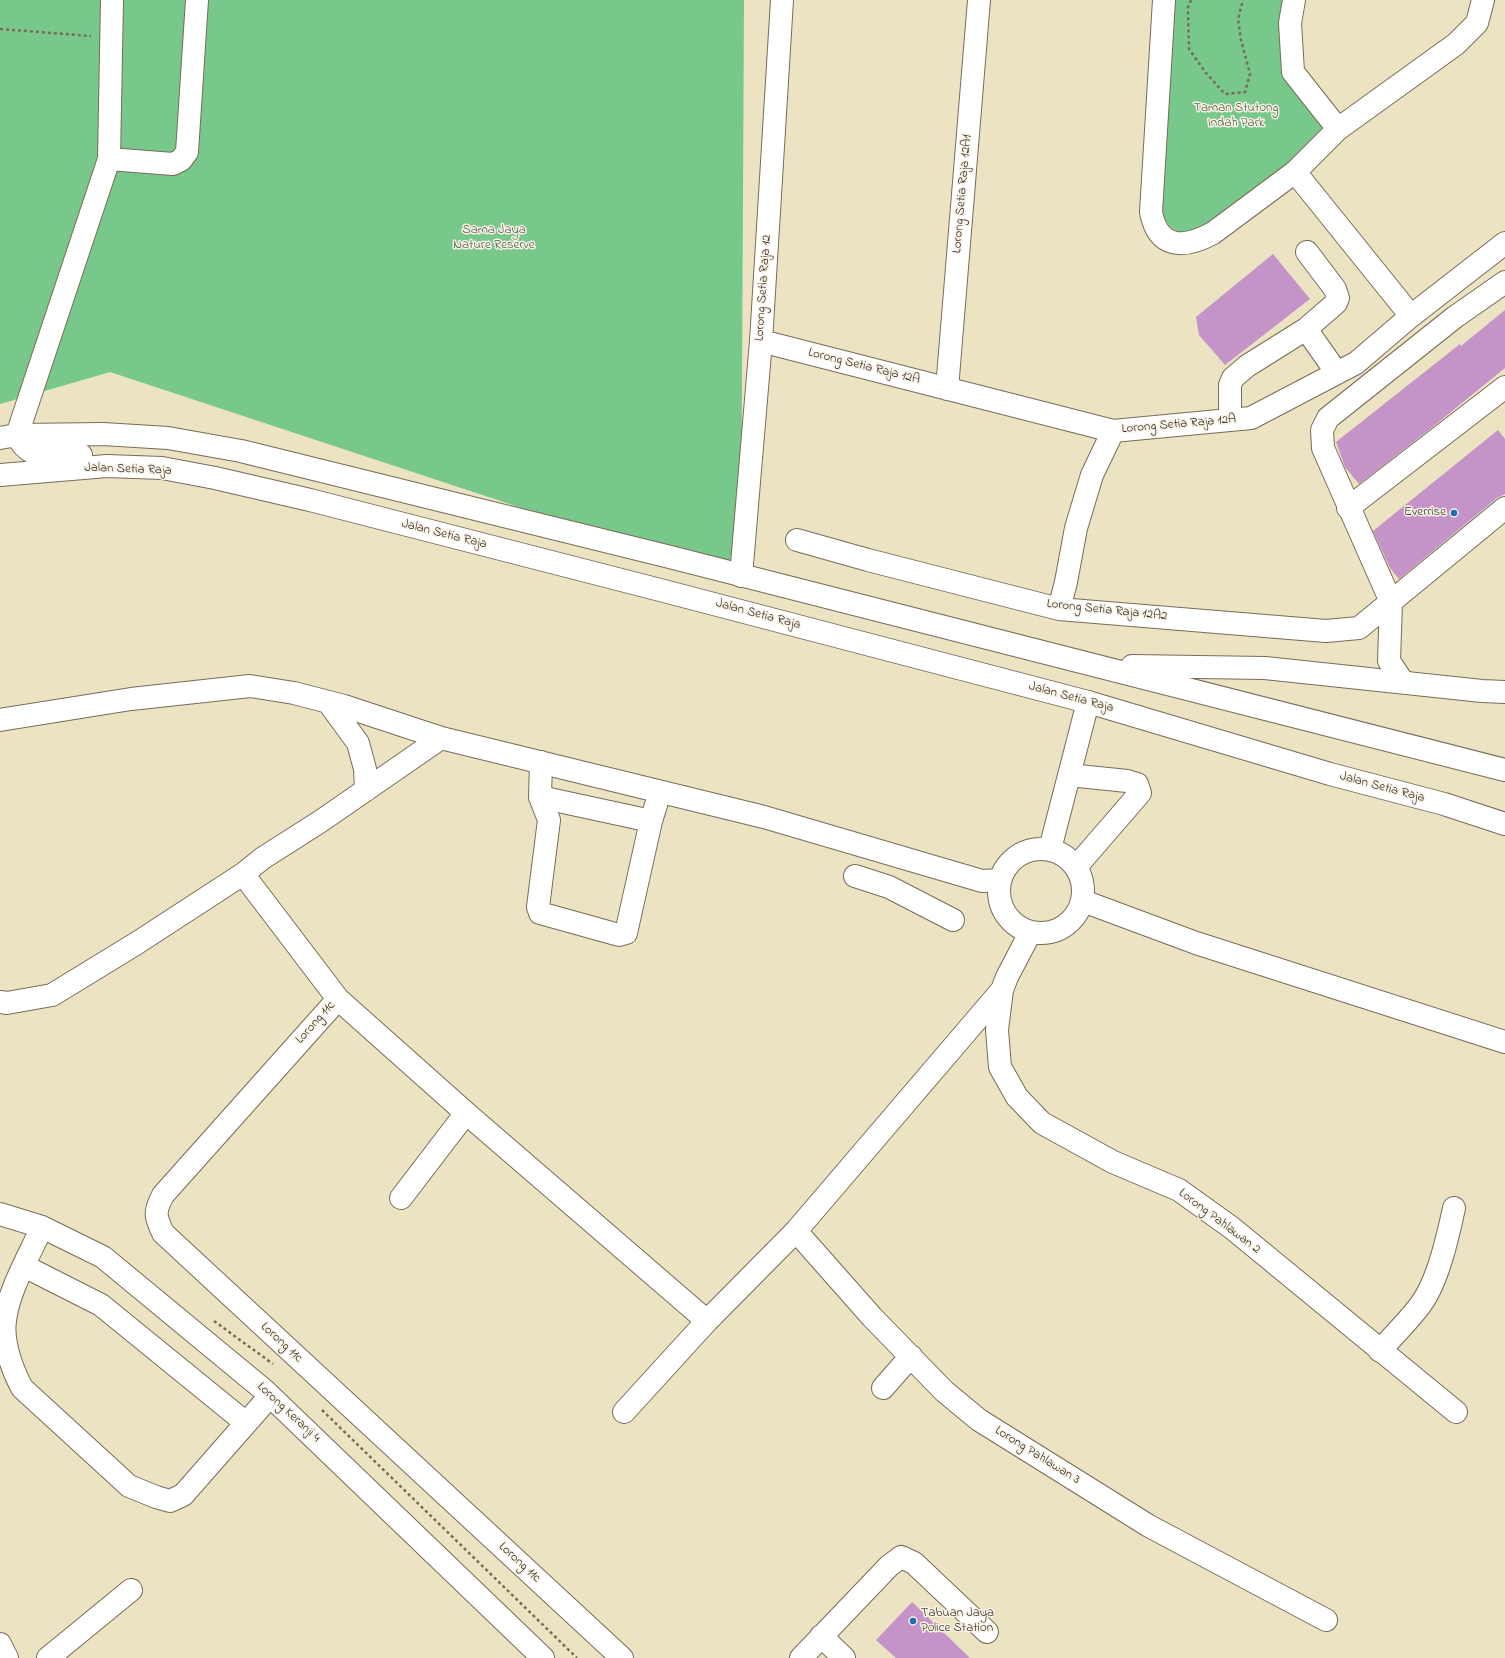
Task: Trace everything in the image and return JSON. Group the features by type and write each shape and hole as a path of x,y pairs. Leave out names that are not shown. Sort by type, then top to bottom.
{"main road":[{"path":"8,437 109,159 112,0"},
{"path":"109,159 173,164 182,160 187,152 197,0"},
{"name":"Lorong Setia Raja 12","path":"741,576 761,341 782,0"},
{"name":"Lorong Setia Raja 12A1","path":"947,389 979,0"},
{"path":"1164,0 1151,212 1153,223 1158,232 1166,239 1176,244 1201,240 1296,172 1338,129 1456,44 1477,23 1483,0"},
{"path":"1294,0 1290,23 1293,72 1338,129"},
{"path":"1296,172 1411,316"},
{"name":"Lorong Setia Raja 12A","path":"761,341 1113,431 1250,418 1356,363 1411,316 1505,243"},
{"path":"1230,420 1230,385 1233,378 1247,366 1306,329 1333,307 1338,298 1336,288 1307,252"},
{"path":"1403,682 1395,672 1390,661 1391,602 1348,508 1323,448 1322,430 1328,418 1455,317 1505,282"},
{"path":"1438,295 1455,317"},
{"path":"1306,329 1337,373"},
{"path":"1348,508 1505,387"},
{"path":"1059,609 1066,582 1076,528 1092,475 1113,431"},
{"path":"8,437 103,434 161,438 241,451 1095,665 1505,770"},
{"path":"8,437 34,453 48,455 88,454 107,466"},
{"name":"Jalan Setia Raja","path":"0,475 107,466 162,468 215,478 310,500 1088,702 1330,774 1444,804 1505,824"},
{"name":"Lorong Setia Raja 12A2","path":"797,540 868,560 1059,609 1326,631 1358,628 1505,508"},
{"path":"1095,665 1265,668 1505,692"},
{"path":"2,716 250,686 294,693 328,702 441,738 764,817 982,881 999,880"},
{"path":"328,702 358,743 365,769 366,790"},
{"path":"1050,849 1088,702"},
{"path":"0,1002 7,1003 52,995 137,943 243,874 263,858 441,738"},
{"path":"541,762 540,797 549,820 538,907 540,913 619,935 626,933 651,821 660,792"},
{"path":"1069,775 1127,781 1137,784 1140,793 1076,867"},
{"path":"540,797 651,821"},
{"path":"1050,849 1065,856 1076,867 1084,890 1083,901 1072,921 1052,933 1030,933 1010,922 999,902 999,880 1010,861 1028,850 1050,849"},
{"path":"889,887 899,856"},
{"path":"243,874 338,999 466,1113 707,1321"},
{"path":"855,876 889,887 953,920"},
{"path":"1083,901 1196,943 1505,1042"},
{"path":"624,1412 707,1321 796,1231 1002,990 1007,977 1030,933"},
{"name":"Lorong Pahlawan 2","path":"1002,990 997,1030 1000,1067 1017,1097 1042,1123 1113,1162 1179,1190 1232,1228 1456,1412"},
{"name":"Lorong 11c","path":"338,999 163,1194 156,1207 157,1220 163,1233 622,1658"},
{"path":"401,1198 466,1113"},
{"path":"1380,1351 1421,1304 1429,1290 1448,1240 1454,1208"},
{"name":"Lorong Keranji 4","path":"0,1214 42,1227 103,1257 270,1396 543,1658"},
{"path":"42,1227 13,1291 4,1322 13,1370 22,1388 129,1486 170,1501 183,1495 270,1396"},
{"name":"Lorong Pahlawan 3","path":"796,1231 872,1317 944,1391 979,1420 1149,1526 1326,1620"},
{"path":"24,1266 101,1305 246,1423"},
{"path":"883,1388 910,1356"},
{"path":"801,1658 889,1566 901,1557 914,1563 987,1632"},
{"path":"48,1658 131,1590"},
{"path":"821,1636 844,1658"},
{"path":"0,1644 7,1658"}],"path":[{"path":"1191,0 1188,7 1189,49 1206,73 1225,94 1245,92 1250,74 1241,40 1238,19 1243,0"},
{"path":"0,29 112,38"}],"green space":[{"name":"Sama Jaya Nature Reserve","path":"0,0 744,0 741,576 670,557 110,372 0,404"},
{"name":"Taman Stutong Indah Park","path":"1172,0 1291,0 1291,72 1325,125 1279,172 1214,225 1185,235 1170,227 1160,212"}],"building":[{"path":"1273,254 1310,299 1225,365 1199,335 1196,317"},
{"path":"1505,310 1505,368 1359,484 1345,467 1336,442 1460,344 1461,346"},
{"path":"1498,430 1505,439 1505,494 1497,498 1399,579 1390,568 1373,531"},
{"name":"Tabuan Jaya Police Station","path":"912,1602 970,1658 896,1658 876,1640"}],"place":[{"name":"Everrise","path":"1454,513"},
{"name":"Tabuan Jaya Police Station","path":"913,1621"}]}
